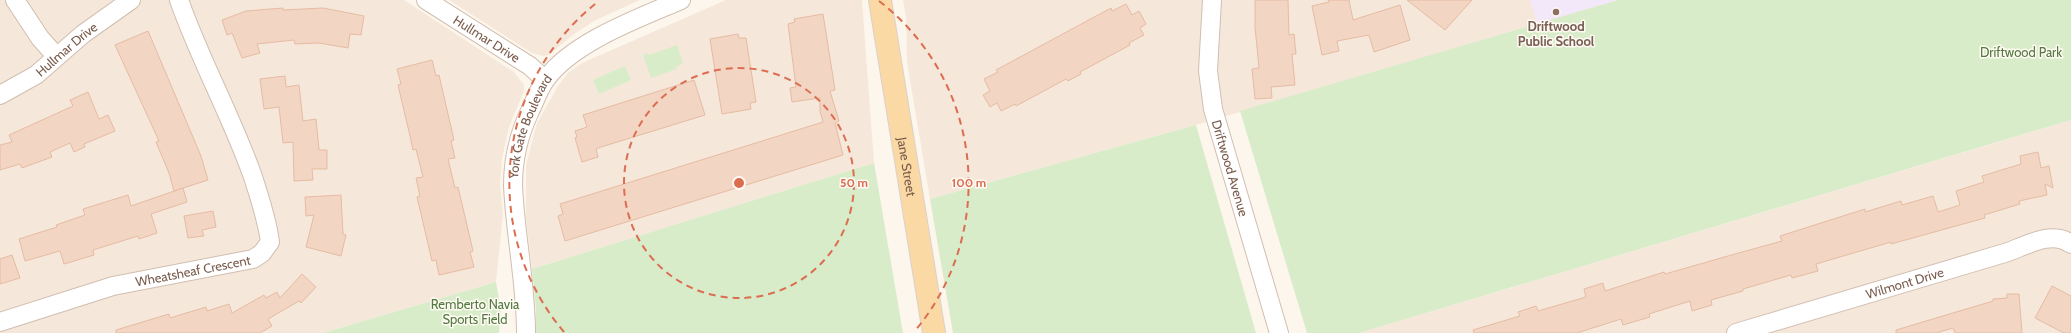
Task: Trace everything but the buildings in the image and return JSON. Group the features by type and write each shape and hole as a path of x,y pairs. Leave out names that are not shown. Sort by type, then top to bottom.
{"main road":[{"name":"Jane Street","path":"880,0 934,333"}],"street":[{"path":"15,0 40,38 56,56"},
{"name":"Hullmar Drive","path":"0,95 36,75 56,56 93,26 131,0"},
{"name":"Wheatsheaf Crescent","path":"0,322 114,286 253,259 262,253 270,242 268,227 262,205 246,158 179,0"},
{"name":"Hullmar Drive","path":"426,0 530,66 545,80"},
{"name":"York Gate Boulevard","path":"526,333 526,302 516,220 513,173 514,158 524,123 545,80 557,66 587,44 681,0"},
{"name":"Driftwood Avenue","path":"1212,0 1208,71 1213,109 1279,333"},
{"name":"Wilmont Drive","path":"1736,333 2000,254 2045,239 2055,237 2065,239 2071,244"}],"shaded area":[{"path":"0,0 404,0 514,72 524,85 524,91 509,127 502,159 500,185 503,214 496,282 323,333 0,333"},
{"path":"449,0 640,0 596,20 574,34 549,55 543,56 532,53"},
{"path":"726,0 862,0 874,163 532,269 526,218 526,165 537,123 558,86 568,73 582,63"},
{"path":"903,0 1530,0 1538,24 1196,125 930,199 907,62 906,16"},
{"name":"Driftwood Public School","path":"1530,0 1618,0 1538,24"},
{"path":"2071,120 2071,333 1359,333 1992,144"}],"green space":[{"name":"Driftwood Park","path":"1618,0 2071,0 2071,120 1359,333 1307,333 1240,111"},
{"path":"677,45 683,64 676,66 677,69 651,78 643,55 648,53 649,55"},
{"path":"625,66 631,80 599,94 593,80"},
{"path":"1196,125 1256,333 953,333 930,199"},
{"path":"874,163 903,333 535,333 536,310 532,269"},
{"name":"Remberto Navia Sports Field","path":"496,282 501,311 499,333 323,333"}],"place":[{"name":"Driftwood Public School","path":"1556,12"}]}
